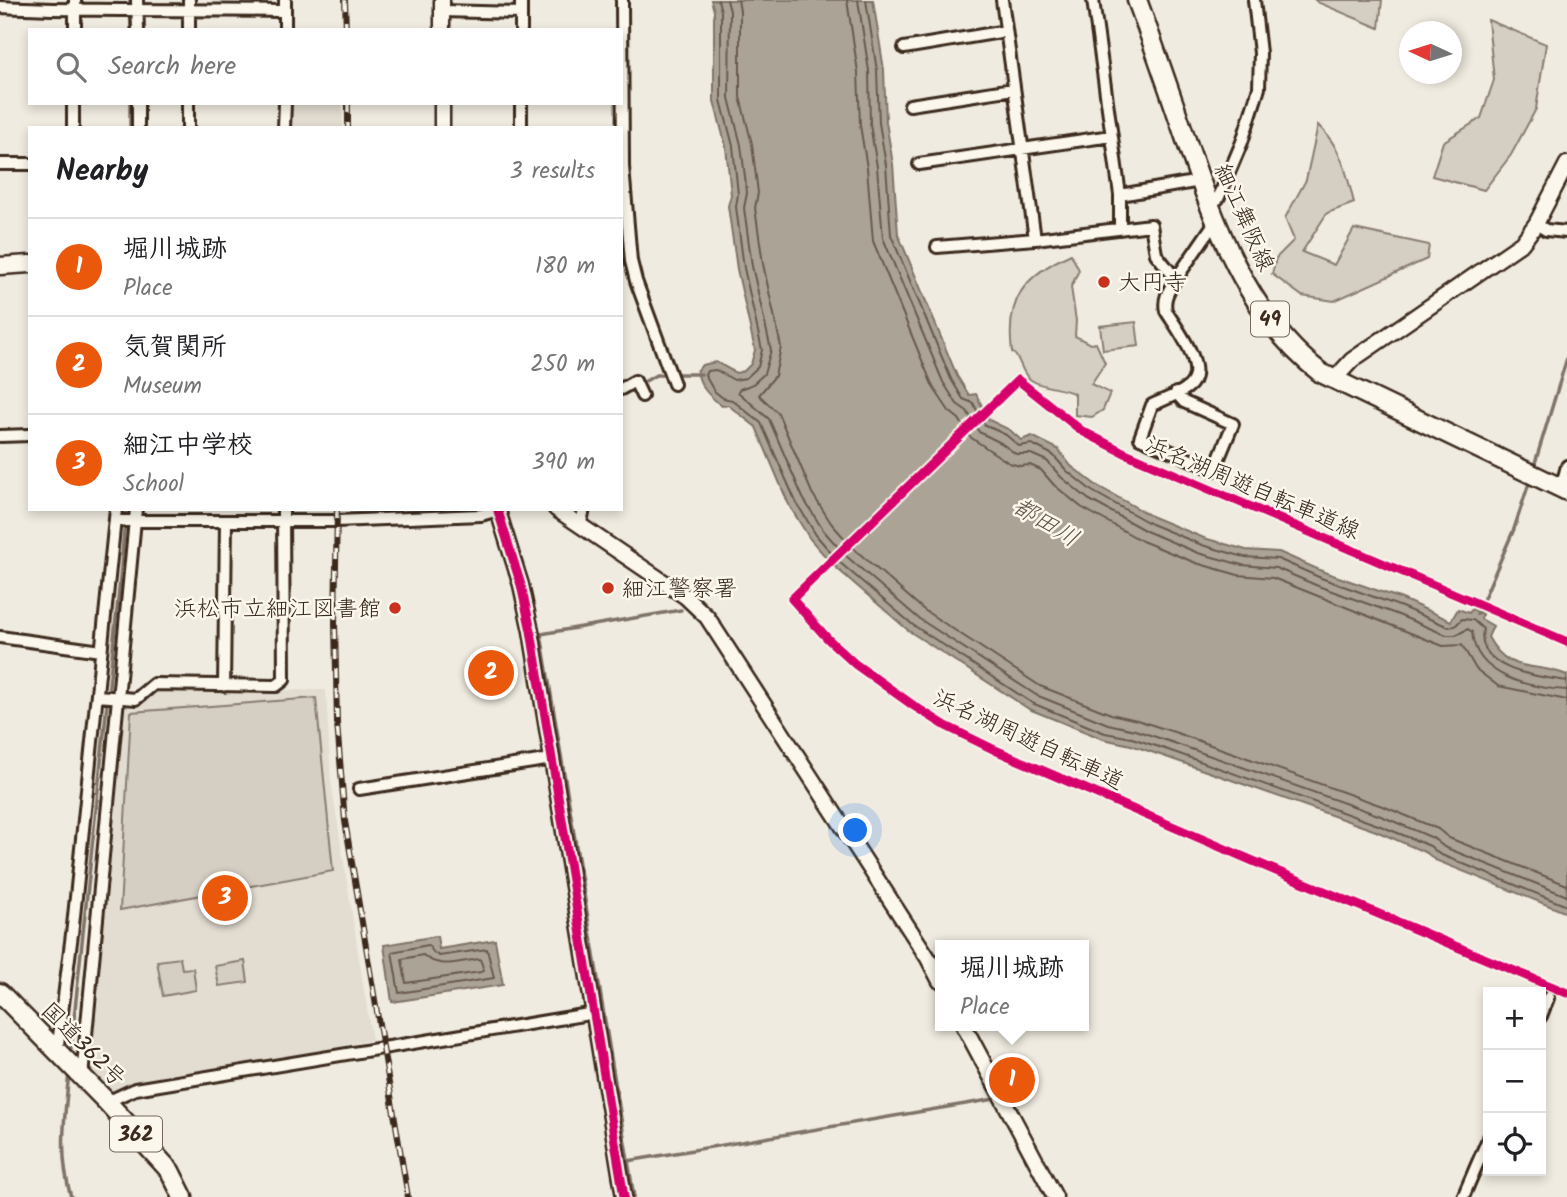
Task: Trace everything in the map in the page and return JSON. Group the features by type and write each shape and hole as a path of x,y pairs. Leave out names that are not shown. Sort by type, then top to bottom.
{"main road":[{"name":"細江舞阪線","path":"1137,0 1207,204 1238,270 1288,345 1321,373 1336,381 1564,490"},
{"path":"0,266 28,264"},
{"name":"国道362号","path":"0,993 170,1171 183,1197"}],"street":[{"path":"521,28 522,0"},
{"path":"622,0 622,28"},
{"path":"1002,0 1035,239"},
{"path":"1093,0 1120,195 1120,229"},
{"path":"1207,204 1217,199 1242,142 1259,88 1260,53 1254,0"},
{"path":"75,5 75,28"},
{"path":"189,5 189,28"},
{"path":"0,7 285,6 285,28"},
{"path":"442,28 442,6 522,13"},
{"path":"134,7 138,28"},
{"path":"904,48 1006,31"},
{"path":"910,105 1013,89"},
{"path":"73,105 73,126"},
{"path":"138,105 138,126"},
{"path":"188,105 188,126"},
{"path":"284,126 285,105"},
{"path":"442,105 442,126"},
{"path":"521,105 521,126"},
{"path":"623,105 623,126"},
{"path":"919,164 1111,136"},
{"path":"1336,381 1352,360 1522,243 1536,224 1567,163"},
{"path":"0,164 28,164"},
{"path":"623,167 624,230 636,281 674,384"},
{"path":"1120,195 1200,181"},
{"path":"1177,393 1184,402 1233,424 1214,470 1140,438 1152,405 1177,393 1188,388 1197,374 1196,363 1164,303 1176,279 1215,222"},
{"path":"1536,224 1546,230 1567,232"},
{"path":"937,247 1151,225 1156,254 1176,279"},
{"path":"623,388 635,380 642,396"},
{"path":"0,436 28,435"},
{"path":"1564,490 1567,466"},
{"path":"97,696 136,699 155,684 276,686 284,680 283,511"},
{"path":"57,1052 73,926 116,515 226,522 283,522 370,515 481,515 495,511"},
{"path":"499,511 526,608 624,1197"},
{"path":"561,511 686,597 707,617 935,971"},
{"path":"580,526 584,511"},
{"path":"82,1077 136,515"},
{"path":"224,686 226,522"},
{"path":"0,637 101,651"},
{"path":"359,789 552,759"},
{"path":"1546,1004 1548,999"},
{"path":"107,1102 135,1089 595,1013"},
{"path":"967,1031 1055,1197"},
{"path":"1463,1197 1483,1151"}],"shaded area":[{"path":"1315,0 1382,0 1379,28 1317,2"},
{"path":"1488,20 1546,44 1536,109 1511,155 1484,190 1432,176 1443,142 1481,118 1494,80"},
{"path":"287,105 342,105 343,126 286,126"},
{"path":"1318,125 1338,151 1354,203 1327,213 1302,252 1334,265 1354,229 1429,245 1427,259 1334,301 1302,296 1272,274 1276,258 1294,240 1285,218 1306,180"},
{"path":"1071,254 1079,270 1071,287 1076,321 1075,336 1090,344 1096,343 1105,363 1091,384 1110,393 1103,410 1092,417 1075,415 1075,394 1031,380 1012,352 1012,317 1015,303 1022,291 1041,271"},
{"path":"1136,322 1139,346 1103,350 1100,326"},
{"path":"326,690 331,781 372,1040 109,1092 85,1068 122,707 135,708 156,691"},
{"path":"316,698 333,871 120,910 131,712"},
{"path":"180,958 182,969 193,968 196,990 163,996 157,961"},
{"path":"245,961 248,982 219,986 215,966"}],"water":[{"name":"都田川","path":"711,0 873,0 884,70 886,122 893,164 898,234 957,376 969,395 976,394 989,420 1010,430 1021,440 1032,436 1058,449 1071,466 1096,485 1153,517 1204,538 1246,550 1279,552 1324,572 1402,599 1451,621 1458,609 1469,613 1472,609 1482,614 1481,619 1493,626 1488,637 1504,657 1523,665 1567,675 1567,913 1435,860 1427,853 1376,831 1131,745 1103,739 1029,709 909,631 833,565 810,539 789,505 756,427 728,405 722,406 713,399 698,377 697,371 702,365 716,362 736,373 744,371 751,364 755,350 737,269 728,206 731,195 726,147 714,101 714,11"},
{"path":"437,936 439,949 495,940 503,985 392,1002 384,945"}],"waterway":[{"path":"130,0 131,28"},
{"path":"130,105 130,126"},
{"path":"1535,463 1567,358"},
{"path":"674,374 701,374"},
{"path":"623,394 656,375 666,375"},
{"path":"1477,614 1514,529 1529,483"},
{"path":"70,1057 126,511"},
{"path":"634,1197 541,634 681,610"},
{"path":"69,1072 64,1150 71,1197"},
{"path":"628,1161 995,1099 997,1102"}],"railway":[{"path":"345,0 346,28"},
{"path":"348,105 348,126"},
{"path":"337,511 337,723 345,821 408,1197"}],"cycle path":[{"name":"浜名湖周遊自転車道線","path":"1567,642 1125,453 1082,431 1018,380 792,599 855,664 946,726 995,750 1274,870 1567,993"},
{"path":"498,511 521,585 531,631 624,1197"}],"place":[{"name":"大円寺","path":"1104,282"},
{"name":"細江警察署","path":"608,588"},
{"name":"浜松市立細江図書館","path":"395,608"},
{"name":"気賀関所","path":"491,673"},
{"name":"細江中学校","path":"225,898"},
{"name":"堀川城跡","path":"1012,1080"}]}
